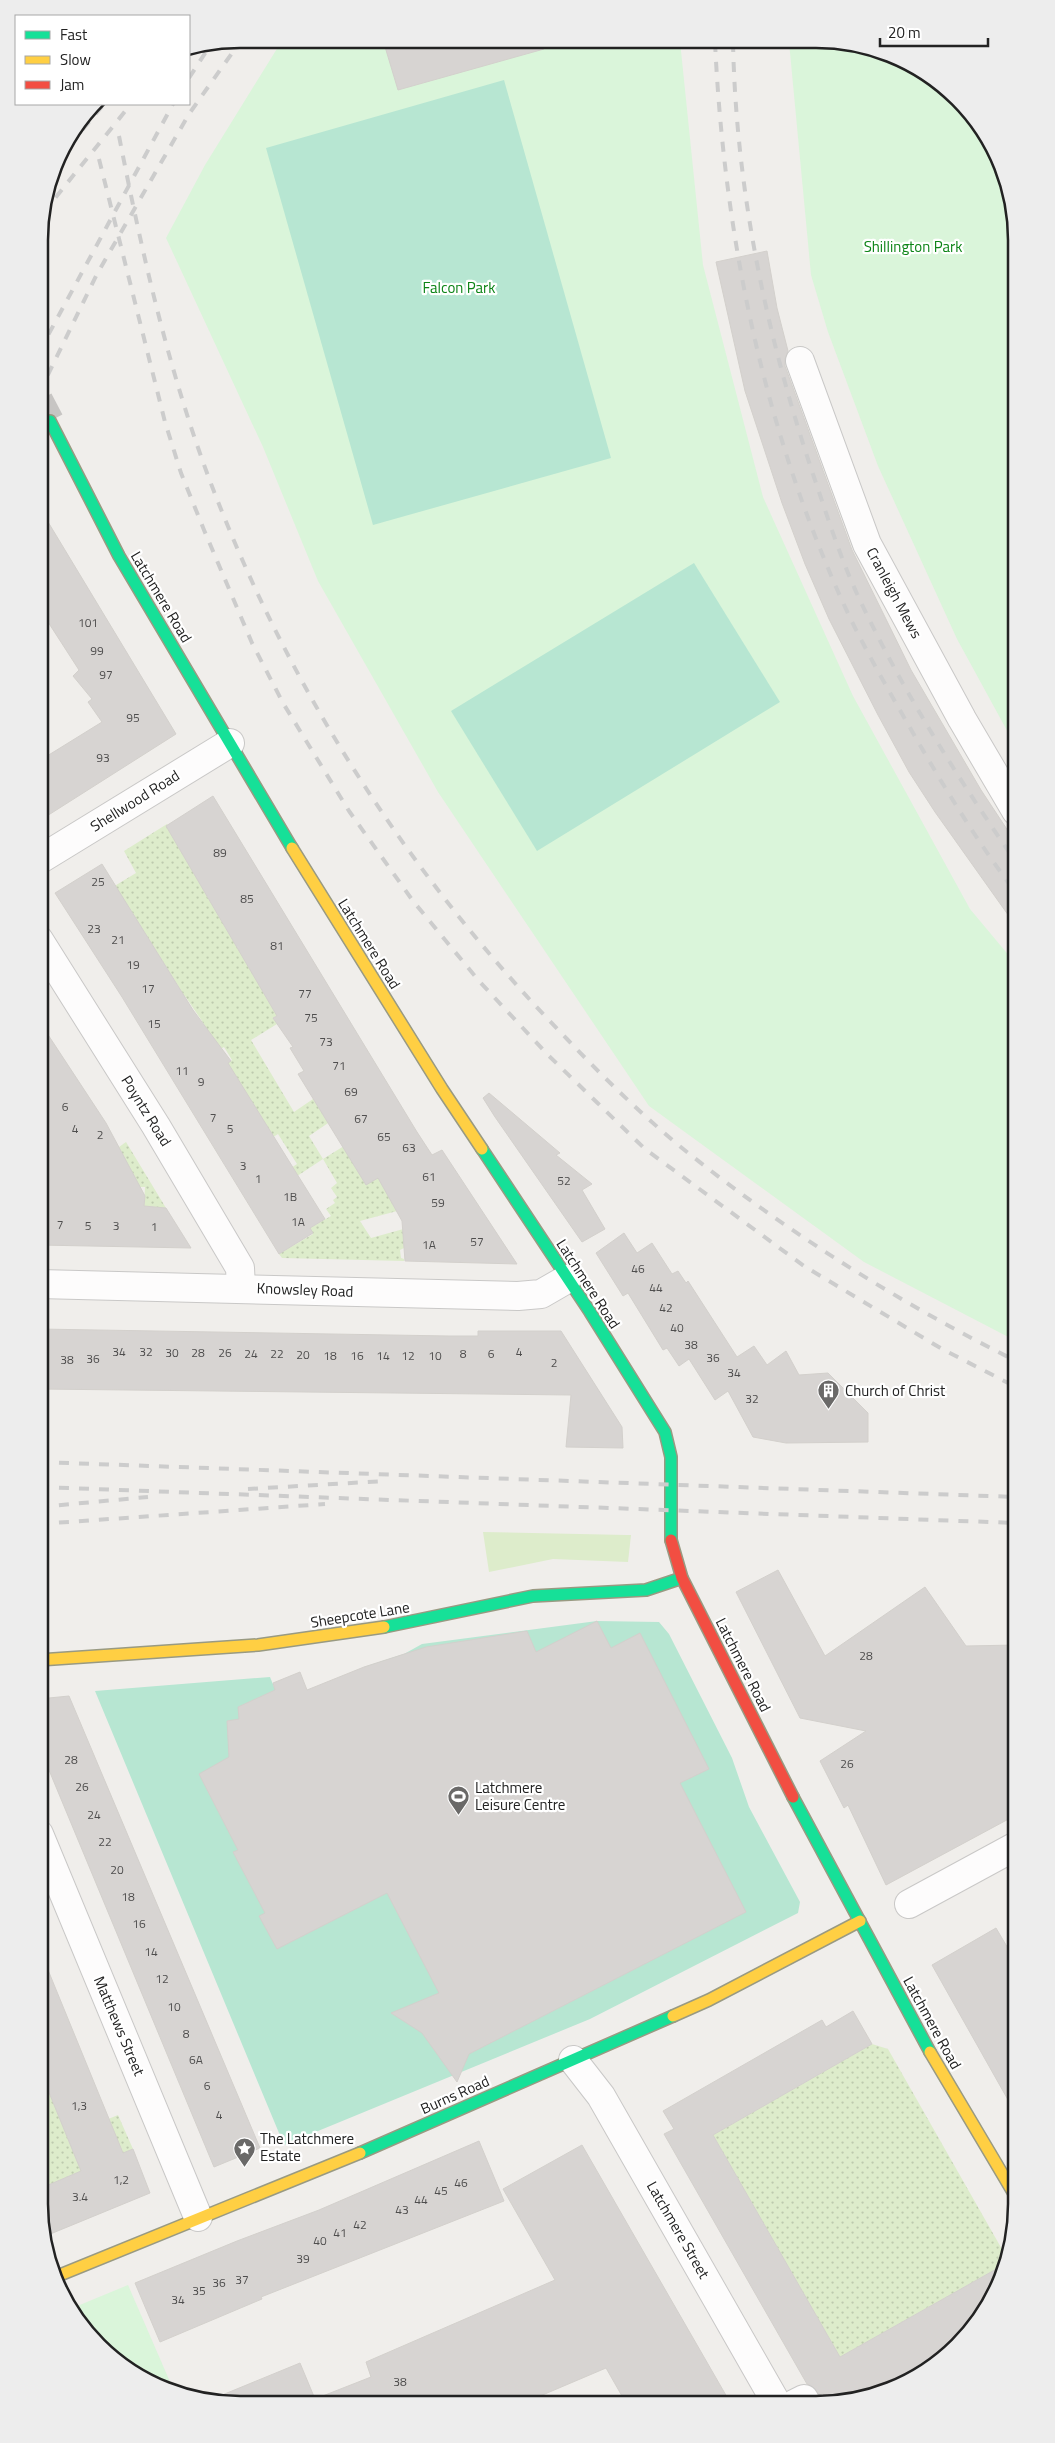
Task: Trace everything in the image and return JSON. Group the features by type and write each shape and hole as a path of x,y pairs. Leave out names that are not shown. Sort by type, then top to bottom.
{"main road":[{"name":"Latchmere Road","path":"50,421 82,487 119,556 327,906 442,1089 665,1432 671,1457 670,1536 682,1578 784,1780 913,2023 1008,2183"},
{"name":"Sheepcote Lane","path":"48,1659 258,1645 393,1626 533,1596 646,1590 682,1578"},
{"name":"Burns Road","path":"61,2274 198,2217 375,2147 709,2000 860,1921"}],"street":[{"name":"Cranleigh Mews","path":"800,361 867,544 962,719 1008,797"},
{"name":"Shellwood Road","path":"48,854 230,743"},
{"name":"Poyntz Road","path":"48,954 156,1126 240,1268 240,1288"},
{"name":"Knowsley Road","path":"48,1284 518,1296 541,1294 567,1279"},
{"path":"909,1904 1008,1850"},
{"name":"Matthews Street","path":"48,1856 198,2217"},
{"name":"Latchmere Street","path":"573,2060 601,2096 772,2396"}],"green space":[{"name":"Falcon Park","path":"277,48 681,48 703,265 763,497 853,696 970,909 1008,954 1008,1337 864,1262 649,1106 438,792 318,581 263,447 166,238 205,165"},
{"name":"Shillington Park","path":"790,48 828,48 853,51 889,62 912,73 942,95 968,123 988,155 1001,190 1006,214 1008,240 1008,732 957,639 878,466 828,332 811,275"},
{"path":"504,80 611,458 373,525 266,148"},
{"path":"694,563 780,702 537,851 451,711"},
{"path":"167,824 281,1013 273,1018 277,1024 251,1040 294,1112 313,1099 340,1115 309,1136 323,1159 282,1186 277,1177 297,1164 278,1134 259,1146 227,1064 232,1060 224,1047 217,1051 202,1021 185,996 173,1003 179,987 126,903 103,893 136,873 124,851"},
{"path":"126,1142 166,1208 144,1206 145,1187 130,1187 119,1147"},
{"path":"344,1146 393,1167 394,1206 397,1211 360,1221 371,1238 407,1228 404,1248 400,1250 401,1258 404,1261 282,1258 279,1254 313,1234 310,1228 331,1216 326,1209 335,1203 333,1200 337,1197 331,1188 337,1183 323,1159"},
{"path":"483,1532 631,1535 628,1562 553,1559 489,1572"},
{"name":"Latchmere Leisure Centre","path":"597,1621 659,1622 669,1634 732,1758 749,1807 800,1902 798,1913 590,2019 284,2145 95,1691 270,1677 296,1741 383,1712 364,1667 404,1654 422,1644"},
{"path":"872,2044 888,2049 1002,2249 996,2269 840,2357 713,2135"},
{"path":"48,2090 67,2136 118,2115 133,2149 48,2185"},
{"path":"128,2285 170,2382 143,2370 113,2348 95,2330 77,2306"}],"building":[{"path":"385,48 544,48 544,49 398,90"},
{"path":"767,251 777,308 788,351 785,366 852,550 911,670 981,790 1008,831 1008,915 909,772 829,619 805,564 782,503 745,391 716,262"},
{"path":"48,522 176,734 48,815 48,755 102,722 88,702 92,699 73,676 79,670 48,622"},
{"path":"213,796 417,1132 432,1155 442,1150 517,1264 405,1261 402,1221 378,1178 366,1185 298,1074 304,1071 290,1048 293,1047 273,1018 277,1016 166,826"},
{"path":"102,864 193,1010 231,1061 228,1063 325,1219 310,1228 313,1233 279,1254 122,997 55,893"},
{"path":"48,1035 106,1123 145,1196 144,1206 166,1208 191,1248 48,1245"},
{"path":"489,1093 560,1153 556,1155 592,1184 582,1190 605,1229 582,1242 483,1098"},
{"path":"624,1233 637,1253 652,1243 672,1274 678,1271 686,1283 688,1281 737,1357 754,1346 767,1365 786,1351 799,1375 828,1373 868,1413 868,1442 786,1443 753,1437 728,1391 715,1400 689,1359 679,1366 667,1348 663,1350 628,1293 623,1296 596,1253"},
{"path":"48,1329 449,1336 478,1336 478,1331 561,1331 622,1427 623,1448 566,1447 571,1395 48,1389"},
{"path":"778,1570 825,1656 925,1587 966,1646 1008,1645 1008,1819 886,1885 848,1805 844,1808 820,1761 866,1731 800,1718 736,1592"},
{"name":"Latchmere Leisure Centre","path":"597,1621 611,1648 640,1633 709,1769 680,1783 746,1912 469,2054 457,2082 422,2033 391,2013 439,1993 387,1893 277,1949 259,1916 265,1913 233,1852 238,1850 199,1774 229,1757 227,1721 239,1719 238,1707 275,1690 273,1683 300,1672 307,1690 364,1667 426,1647 527,1631 536,1652"},
{"path":"69,1696 260,2148 214,2167 48,1768 48,1698"},
{"path":"996,1928 1008,1948 1008,2100 932,1965"},
{"path":"48,1970 123,2153 133,2149 150,2193 50,2234 48,2185 81,2171 48,2090"},
{"path":"853,2011 872,2044 713,2135 840,2357 996,2269 982,2300 968,2320 932,2356 911,2370 889,2381 853,2392 824,2395 823,2393 820,2395 812,2386 807,2384 664,2134 674,2129 663,2111 822,2020 826,2027"},
{"path":"479,2141 504,2201 261,2297 262,2299 160,2342 135,2283 319,2210"},
{"path":"582,2145 726,2396 622,2396 606,2368 540,2396 323,2396 371,2377 366,2362 555,2280 503,2189"},
{"path":"300,2363 314,2396 223,2395"}],"tunnel":[{"path":"48,417 50,421"}],"railway":[{"path":"48,375 97,274 189,114 236,48"},
{"path":"715,48 727,185 738,255 752,325 769,394 789,462 813,530 840,596 864,646 921,748 987,853 1008,882"},
{"path":"733,48 740,153 757,264 782,373 830,524 858,596 893,665 931,732 1008,850"},
{"path":"190,76 207,50"},
{"path":"82,131 103,105"},
{"path":"51,203 130,105"},
{"path":"48,335 172,105"},
{"path":"119,136 157,310 181,396 210,481 242,558 277,634 317,707 360,778 406,847 457,914 510,978 608,1081 682,1148 761,1208 843,1264 886,1290 1008,1357"},
{"path":"99,159 165,422 181,473 204,530 252,643 283,703 349,811 413,901 479,981 548,1055 645,1149 804,1266 942,1349 1008,1383"},
{"path":"48,1462 1008,1497"},
{"path":"248,1489 385,1481"},
{"path":"48,1487 1008,1523"},
{"path":"48,1506 148,1497"},
{"path":"48,1523 325,1504"}],"traffic: fast":[{"path":"50,421 119,556 292,848"},
{"path":"482,1149 590,1312 665,1432 671,1457 671,1540"},
{"path":"384,1627 533,1596 646,1590 682,1578"},
{"path":"793,1797 930,2052"},
{"path":"360,2153 673,2016"}],"traffic: slow":[{"path":"292,848 442,1089 482,1149"},
{"path":"48,1659 258,1645 384,1627"},
{"path":"673,2016 709,2000 860,1921"},
{"path":"930,2052 1008,2184"},
{"path":"61,2274 360,2153"}],"traffic: jam":[{"path":"671,1540 682,1578 793,1797"}],"place":[{"name":"Church of Christ","path":"829,1410"},
{"name":"Latchmere Leisure Centre","path":"459,1816"},
{"name":"The Latchmere Estate","path":"244,2167"}]}
